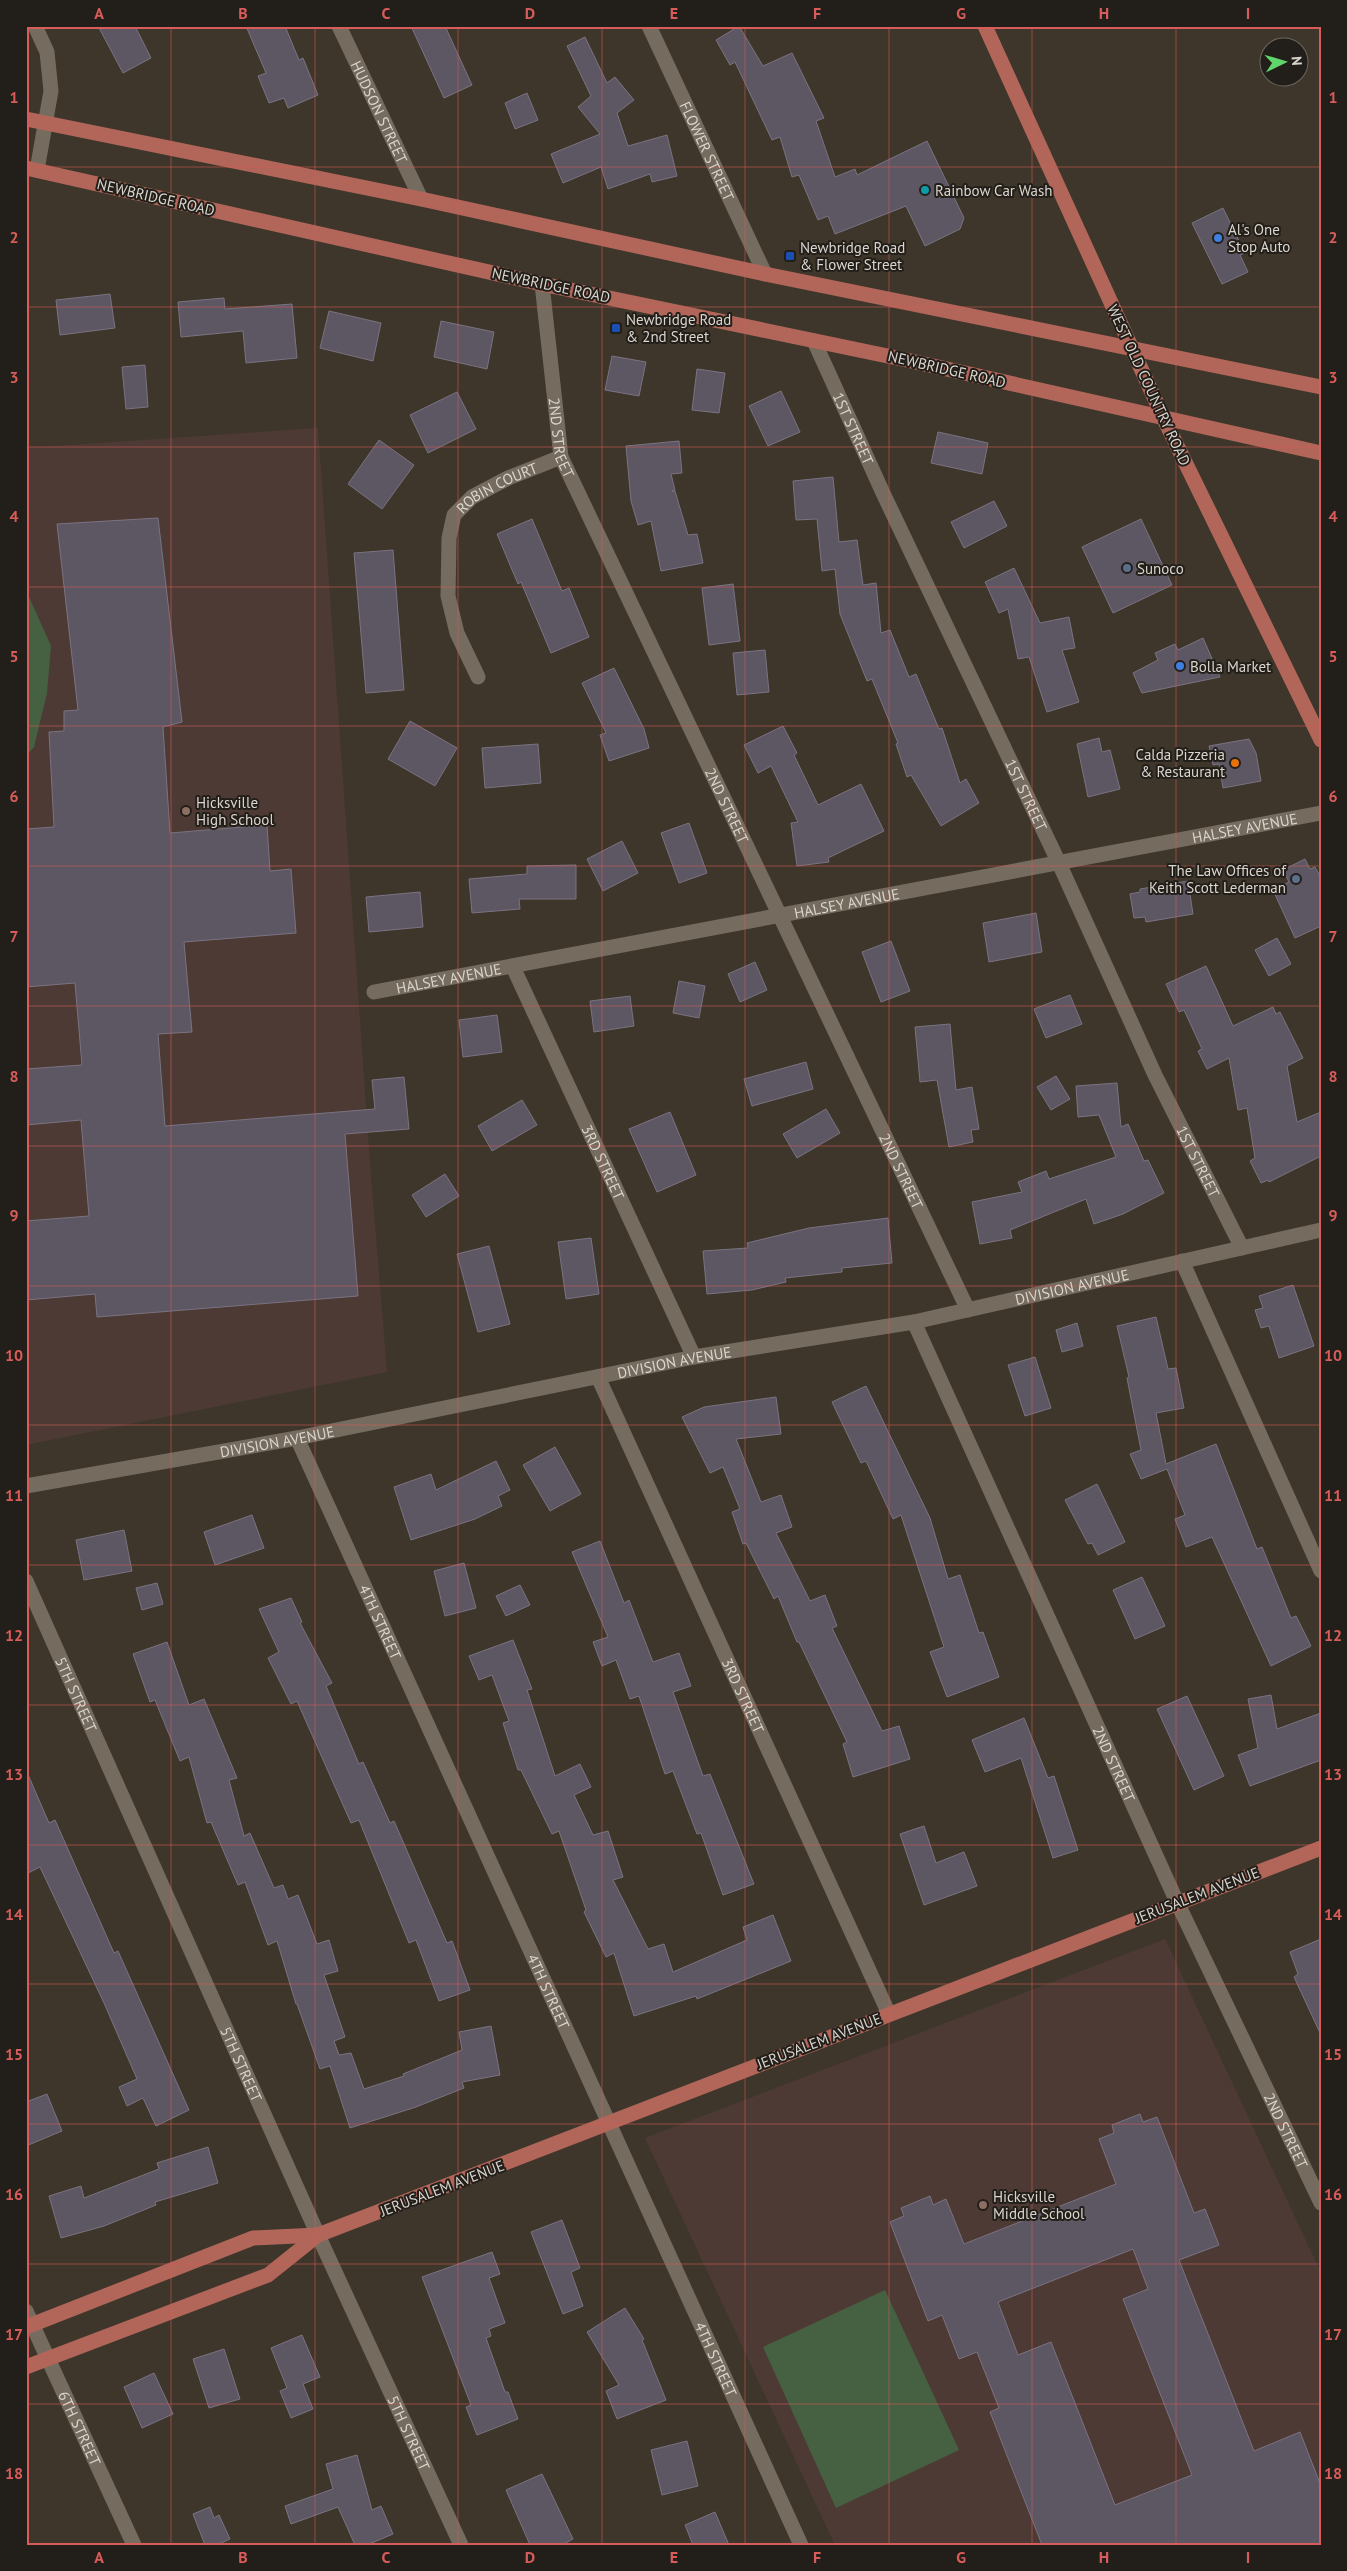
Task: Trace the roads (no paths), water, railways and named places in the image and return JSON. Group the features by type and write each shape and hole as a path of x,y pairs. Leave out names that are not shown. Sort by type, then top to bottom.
{"main road":[{"name":"WEST OLD COUNTRY ROAD","path":"985,26 1081,232 1164,419 1321,740"},
{"path":"26,119 421,199 765,274 1321,387"},
{"name":"NEWBRIDGE ROAD","path":"32,169 542,284 814,340 1321,453"},
{"name":"JERUSALEM AVENUE","path":"26,2367 268,2275 318,2236 1177,1902 1321,1848"},
{"name":"JERUSALEM AVENUE","path":"29,2320 253,2238 318,2236"}],"street":[{"path":"32,169 46,124 51,92 47,52 34,26"},
{"name":"HUDSON STREET","path":"339,26 421,199"},
{"name":"FLOWER STREET","path":"648,26 765,274"},
{"name":"2ND STREET","path":"542,284 561,457 968,1310"},
{"name":"1ST STREET","path":"814,340 883,494 1058,861 1155,1075 1242,1248"},
{"name":"ROBIN COURT","path":"478,677 456,633 448,596 449,538 454,515 472,497 508,478 561,457"},
{"name":"HALSEY AVENUE","path":"374,992 1321,812"},
{"name":"3RD STREET","path":"513,967 694,1357"},
{"name":"DIVISION AVENUE","path":"26,1486 298,1438 694,1357 914,1322 1321,1230"},
{"path":"1182,1261 1321,1571"},
{"name":"2ND STREET","path":"914,1322 1177,1902 1321,2203"},
{"name":"3RD STREET","path":"598,1378 889,2014"},
{"name":"4TH STREET","path":"298,1438 607,2123 801,2545"},
{"name":"5TH STREET","path":"26,1581 318,2236 461,2545"},
{"name":"6TH STREET","path":"29,2320 49,2358 134,2545"}],"place":[{"name":"Rainbow Car Wash","path":"925,190"},
{"name":"Al's One Stop Auto","path":"1218,238"},
{"name":"Newbridge Road & Flower Street","path":"790,256"},
{"name":"Newbridge Road & 2nd Street","path":"616,328"},
{"name":"Sunoco","path":"1127,568"},
{"name":"Bolla Market","path":"1180,666"},
{"name":"Calda Pizzeria & Restaurant","path":"1235,763"},
{"name":"Hicksville High School","path":"186,811"},
{"name":"The Law Offices of Keith Scott Lederman","path":"1296,879"},
{"name":"Hicksville Middle School","path":"983,2205"}]}
